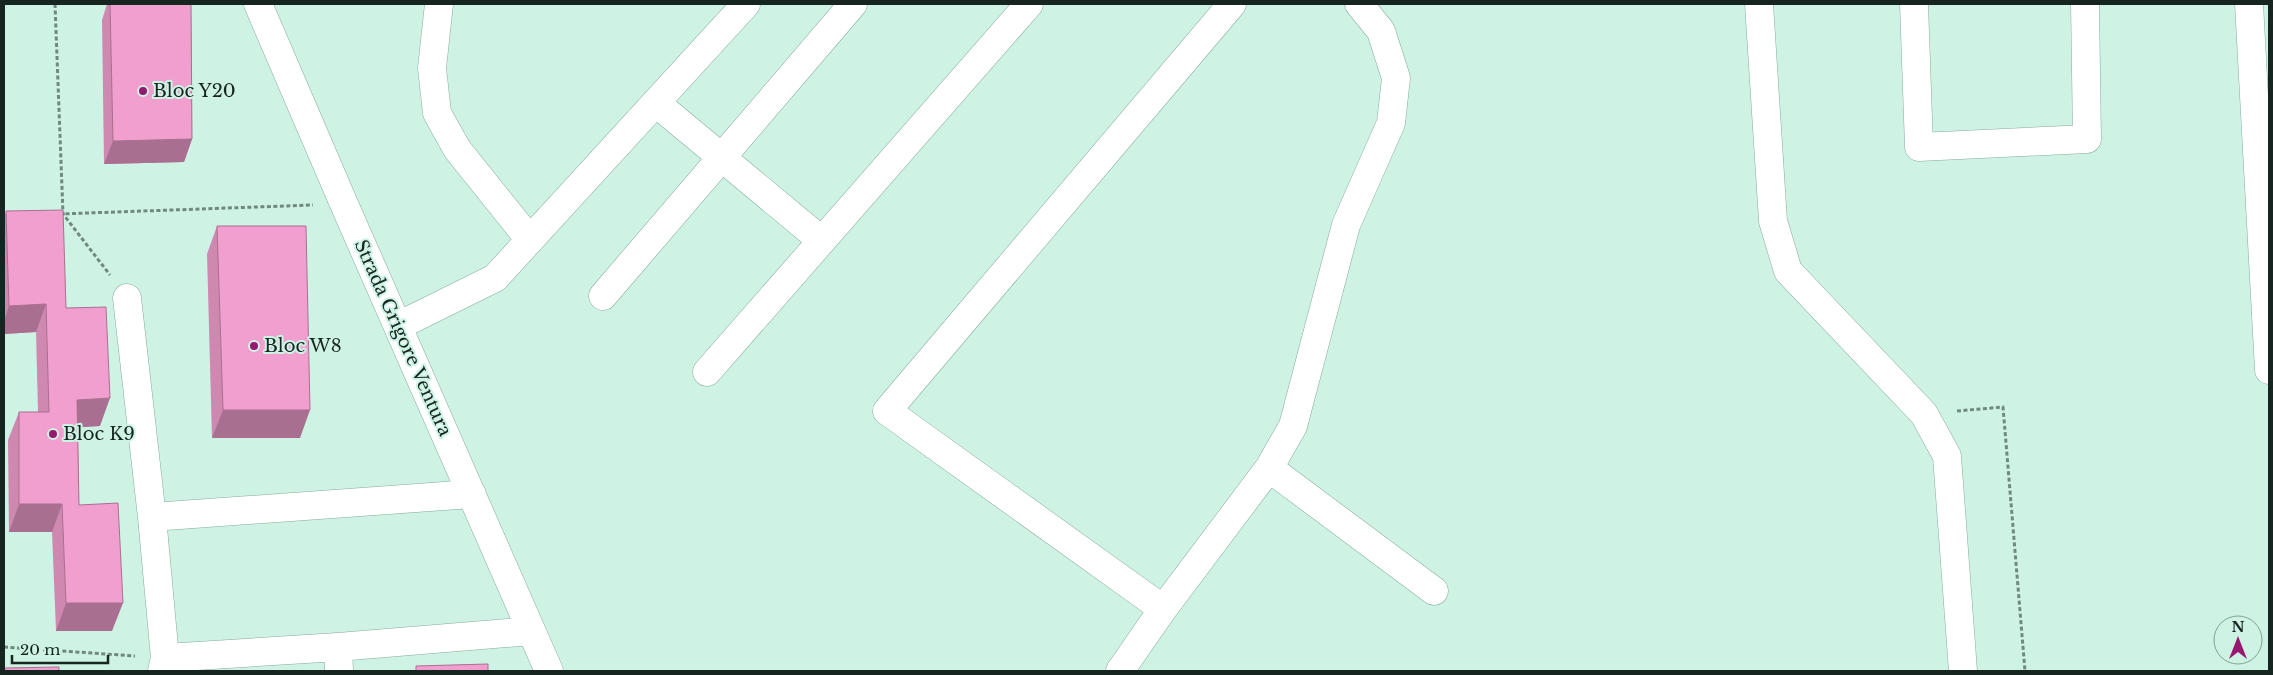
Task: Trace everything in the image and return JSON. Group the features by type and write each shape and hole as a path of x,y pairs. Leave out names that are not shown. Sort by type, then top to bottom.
{"street":[{"name":"Strada Grigore Ventura","path":"258,4 549,671"},
{"path":"439,4 432,68 437,113 457,149 530,240"},
{"path":"398,326 495,278 746,4"},
{"path":"603,296 853,4"},
{"path":"707,372 1029,4"},
{"path":"1163,609 887,411 1232,4"},
{"path":"1120,671 1163,609 1269,468 1293,426 1346,225 1391,123 1396,78 1381,31 1359,4"},
{"path":"1759,4 1773,222 1788,272 1924,414 1947,456 1963,671"},
{"path":"1914,4 1919,147 2088,139 2085,4"},
{"path":"2249,4 2269,370"},
{"path":"656,103 821,240"},
{"path":"127,298 152,517 164,665 339,659 531,631"},
{"path":"1269,468 1434,592"},
{"path":"152,517 472,494"}],"path":[{"path":"55,4 63,214 127,298"},
{"path":"53,214 344,204"},
{"path":"1924,414 2004,407 2025,671"},
{"path":"4,647 164,665"}],"building":[{"name":"Bloc Y20","path":"110,4 191,4 192,139 113,141"},
{"name":"Bloc K9","path":"63,210 66,308 106,307 110,398 77,400 79,505 118,503 123,603 66,603 62,504 19,504 19,412 49,412 46,304 9,306 6,211"},
{"name":"Bloc W8","path":"217,226 306,226 310,410 223,410"},
{"path":"488,664 488,671 416,671 416,666"},
{"path":"59,667 59,671 4,671 4,668"}],"place":[{"name":"Bloc Y20","path":"143,91"},
{"name":"Bloc W8","path":"254,346"},
{"name":"Bloc K9","path":"53,434"}]}
